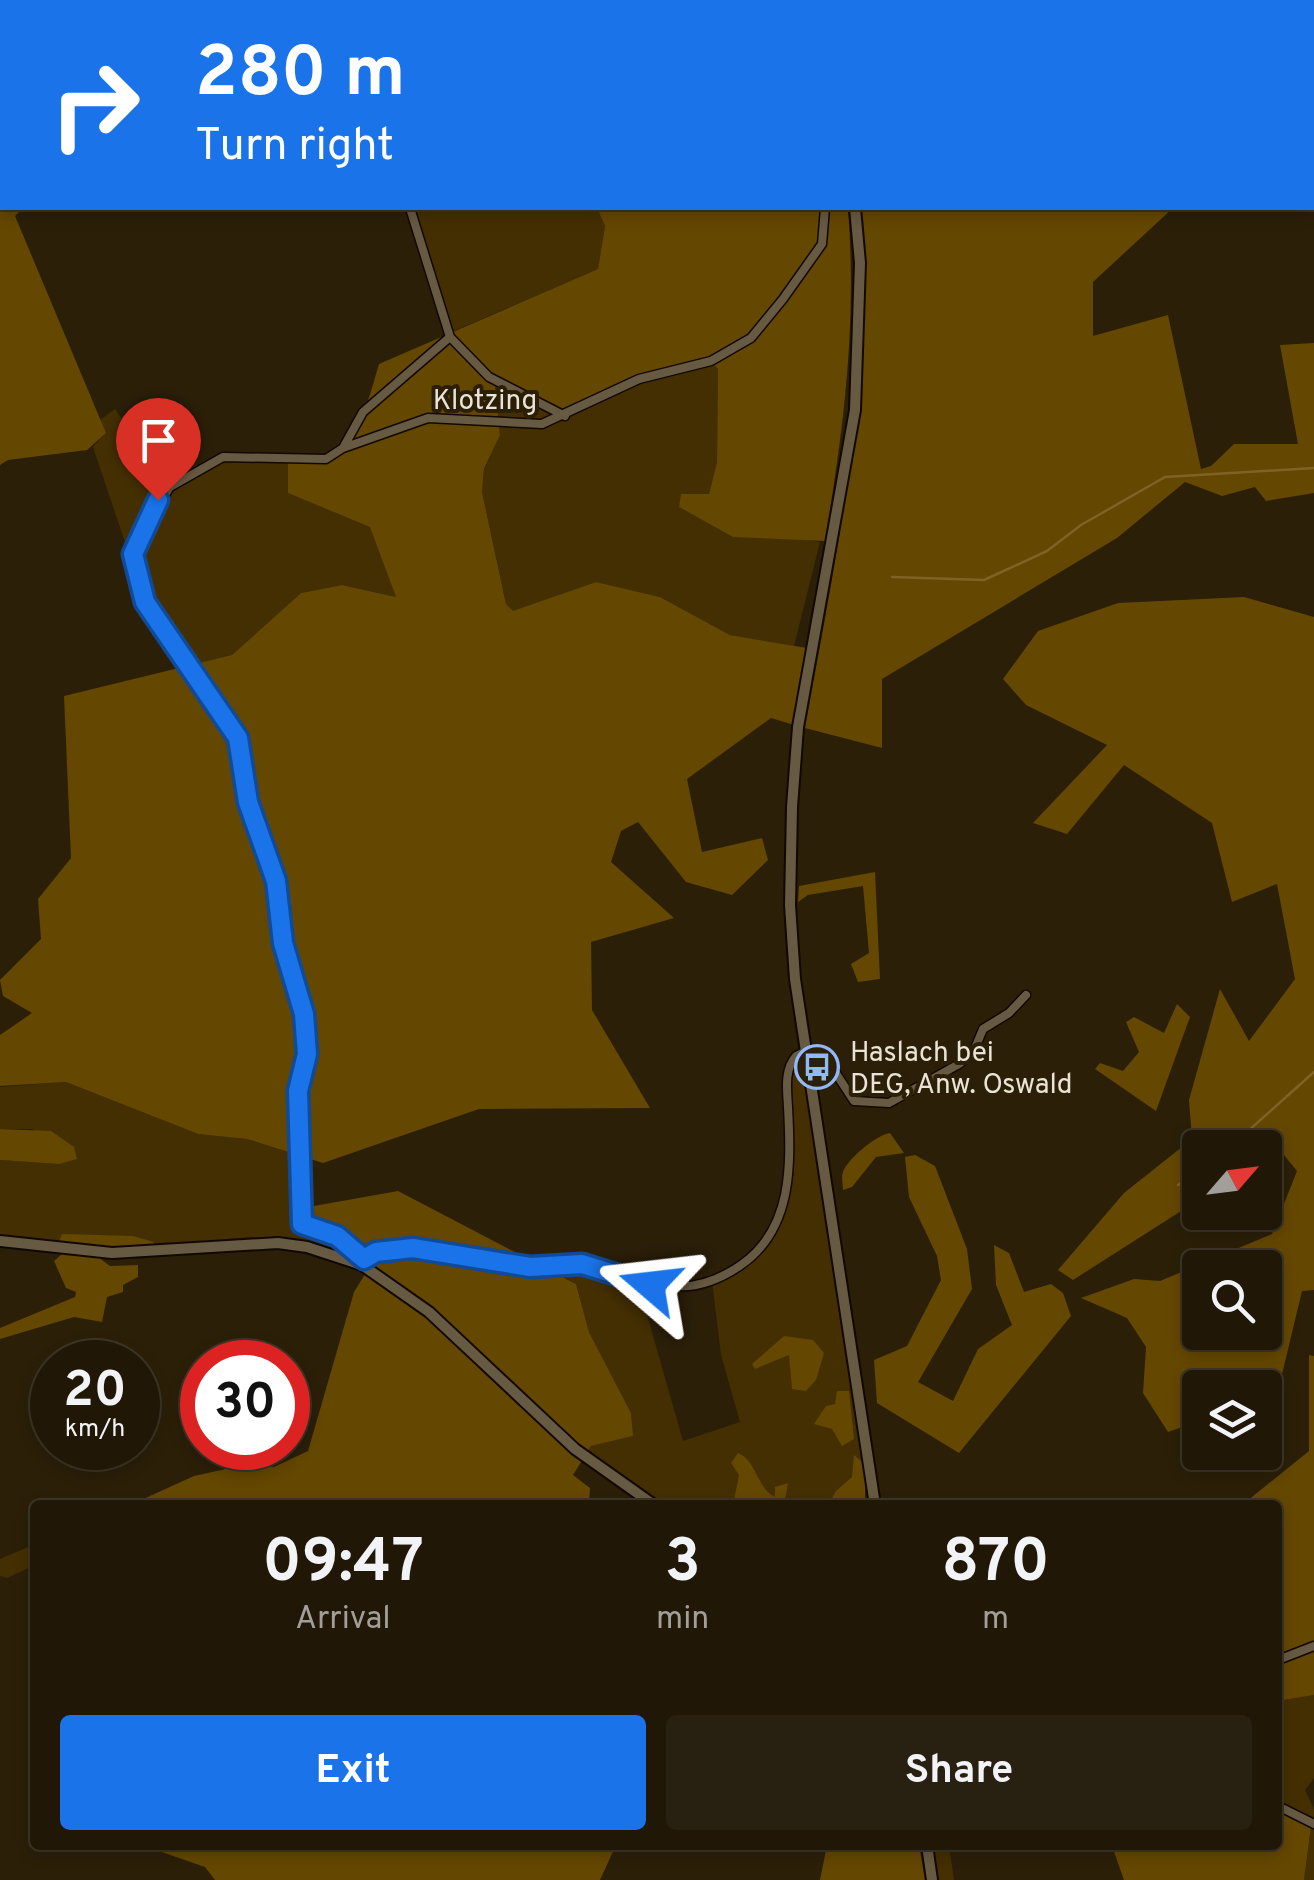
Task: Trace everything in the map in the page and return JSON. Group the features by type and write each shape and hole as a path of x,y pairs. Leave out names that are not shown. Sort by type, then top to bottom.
{"main road":[{"path":"855,210 860,263 855,410 798,727 790,905 795,979 874,1500"},
{"path":"0,1241 112,1253 278,1243 307,1246 363,1262 429,1312 574,1449 647,1500"},
{"path":"928,1850 932,1880"}],"street":[{"path":"411,210 450,337 489,378 565,416"},
{"name":"Klotzing","path":"343,448 428,418 522,426 565,416 639,379 711,360 751,338 822,244 825,210"},
{"name":"Klotzing","path":"343,448 363,412 450,337"},
{"path":"343,448 326,459 223,457 170,488 158,500 133,554 145,602 238,738 248,802 276,881 283,943 304,1014 307,1054 298,1091 302,1224 337,1236 363,1262 386,1250 413,1248 530,1267 582,1264 665,1286 693,1284 726,1274 762,1248 777,1228 787,1181 789,1067 796,1056 808,1050 824,1056 854,1102 889,1103 969,1057 983,1029 1009,1013 1026,994"},
{"path":"1282,1658 1314,1646"},
{"path":"1282,1808 1314,1824"}],"shaded area":[{"path":"0,210 21,210 15,216 106,433 87,450 8,460 0,465"},
{"path":"411,210 598,210 605,226 598,269 449,333"},
{"path":"598,210 848,210 850,335 825,541 733,537 679,507 681,494 709,494 717,462 718,369 711,362 639,380 567,418 495,385 500,435 484,469 482,492 506,604 513,611 596,582 660,597 730,635 807,648 794,725 771,718 687,779 702,852 762,838 768,860 732,895 686,882 638,822 621,831 611,862 674,918 591,942 592,1010 650,1108 479,1109 323,1163 247,1139 198,1134 66,1082 0,1086 0,1035 32,1013 3,996 0,980 41,939 38,899 71,858 64,696 232,655 301,593 342,585 396,597 370,527 288,493 288,461 327,458 338,452 362,417 379,364 598,269 605,226"},
{"path":"861,210 1171,210 1093,282 1093,336 1168,315 1201,469 1211,466 1234,444 1298,444 1280,345 1314,343 1314,493 1266,501 1255,487 1222,496 1185,482 1117,538 882,679 882,748 805,728 849,470 862,340"},
{"path":"711,362 718,369 717,462 709,494 806,540 820,542 794,646 730,635 660,597 596,582 513,612 506,604 482,492 484,470 500,435 495,384 639,380"},
{"path":"115,409 170,487 223,457 288,461 289,493 371,527 396,597 342,585 301,593 232,655 186,667 145,602 93,447 105,433 100,420"},
{"path":"1244,597 1314,617 1314,1290 1302,1291 1282,1374 1282,1370 1182,1370 1182,1427 1168,1432 1143,1393 1146,1347 1127,1318 1081,1298 1134,1279 1160,1281 1182,1272 1182,1350 1282,1350 1282,1250 1234,1250 1274,1230 1282,1230 1282,1209 1297,1171 1282,1153 1282,1130 1191,1130 1189,1100 1220,989 1249,1041 1295,979 1277,884 1232,902 1212,823 1124,765 1067,834 1033,823 1107,745 1026,705 1003,679 1038,631 1118,603"},
{"path":"875,872 880,979 858,982 851,964 869,953 863,886 808,895 798,902 799,886"},
{"path":"1177,1004 1190,1017 1156,1111 1095,1069 1100,1063 1123,1071 1139,1052 1126,1022 1134,1017 1164,1033"},
{"path":"803,1060 864,1473 845,1500 651,1500 585,1457 591,1446 632,1436 631,1413 589,1332 576,1284 549,1268 589,1265 638,1283 683,1441 740,1422 721,1355 712,1281 759,1253 782,1214 789,1167 786,1072"},
{"path":"66,1082 198,1134 247,1139 300,1156 299,1225 334,1238 355,1253 252,1237 123,1248 0,1235 0,1160 59,1164 77,1158 32,1129 0,1129 0,1087"},
{"path":"0,1129 51,1131 74,1147 77,1159 59,1164 0,1160"},
{"path":"890,1133 904,1153 876,1157 852,1187 843,1190 842,1174 850,1161 871,1142"},
{"path":"1182,1147 1182,1210 1073,1280 1058,1270 1124,1193"},
{"path":"915,1155 935,1166 967,1249 972,1289 918,1382 953,1401 978,1349 1012,1325 996,1285 994,1245 1009,1253 1024,1292 1051,1284 1063,1293 1071,1316 959,1453 877,1403 874,1360 907,1346 941,1280 937,1256 909,1197 905,1157"},
{"path":"398,1191 576,1284 589,1332 631,1413 633,1436 591,1446 573,1475 590,1488 589,1500 141,1500 194,1476 221,1470 310,1470 310,1444 354,1292 372,1263 339,1235 306,1222 308,1207"},
{"path":"62,1234 133,1236 154,1242 152,1247 130,1252 57,1247"},
{"path":"62,1254 98,1257 110,1266 138,1265 138,1277 123,1285 123,1292 107,1297 102,1322 74,1317 0,1339 0,1328 75,1297 76,1292 66,1288 54,1261"},
{"path":"784,1336 813,1340 824,1353 816,1380 806,1391 792,1389 789,1355 755,1369 752,1364"},
{"path":"1309,1355 1314,1356 1314,1695 1282,1700 1282,1500 1248,1500 1309,1451"},
{"path":"837,1391 849,1391 854,1439 842,1446 832,1429 814,1424 826,1406 835,1404"},
{"path":"738,1453 744,1457 775,1497 775,1487 788,1483 785,1500 734,1500 739,1475 731,1463"},
{"path":"854,1455 865,1464 865,1500 831,1500 836,1491 852,1477"},
{"path":"30,1546 30,1567 7,1578 0,1576 0,1559"},
{"path":"1314,1695 1314,1778 1305,1790 1314,1809 1314,1880 1304,1880 1311,1826 1282,1807 1282,1700"},
{"path":"1282,1807 1311,1826 1304,1880 1124,1880 1113,1850 1282,1850"},
{"path":"156,1850 614,1850 600,1880 215,1880 205,1867"},
{"path":"826,1850 920,1850 925,1880 820,1880"},
{"path":"920,1850 950,1850 954,1880 925,1880"}],"waterway":[{"path":"892,577 984,580 1047,551 1081,525 1165,477 1314,468"},
{"path":"1249,1130 1314,1072"},
{"path":"1178,1185 1182,1182"}],"place":[{"name":"Haslach bei DEG, Anw. Oswald","path":"817,1067"}],"route":[{"path":"158,500 138,534 133,554 145,602 238,738 248,802 276,881 283,943 304,1014 307,1054 298,1091 302,1224 337,1236 364,1259 376,1252 413,1248 530,1267 582,1264 650,1285"}]}
